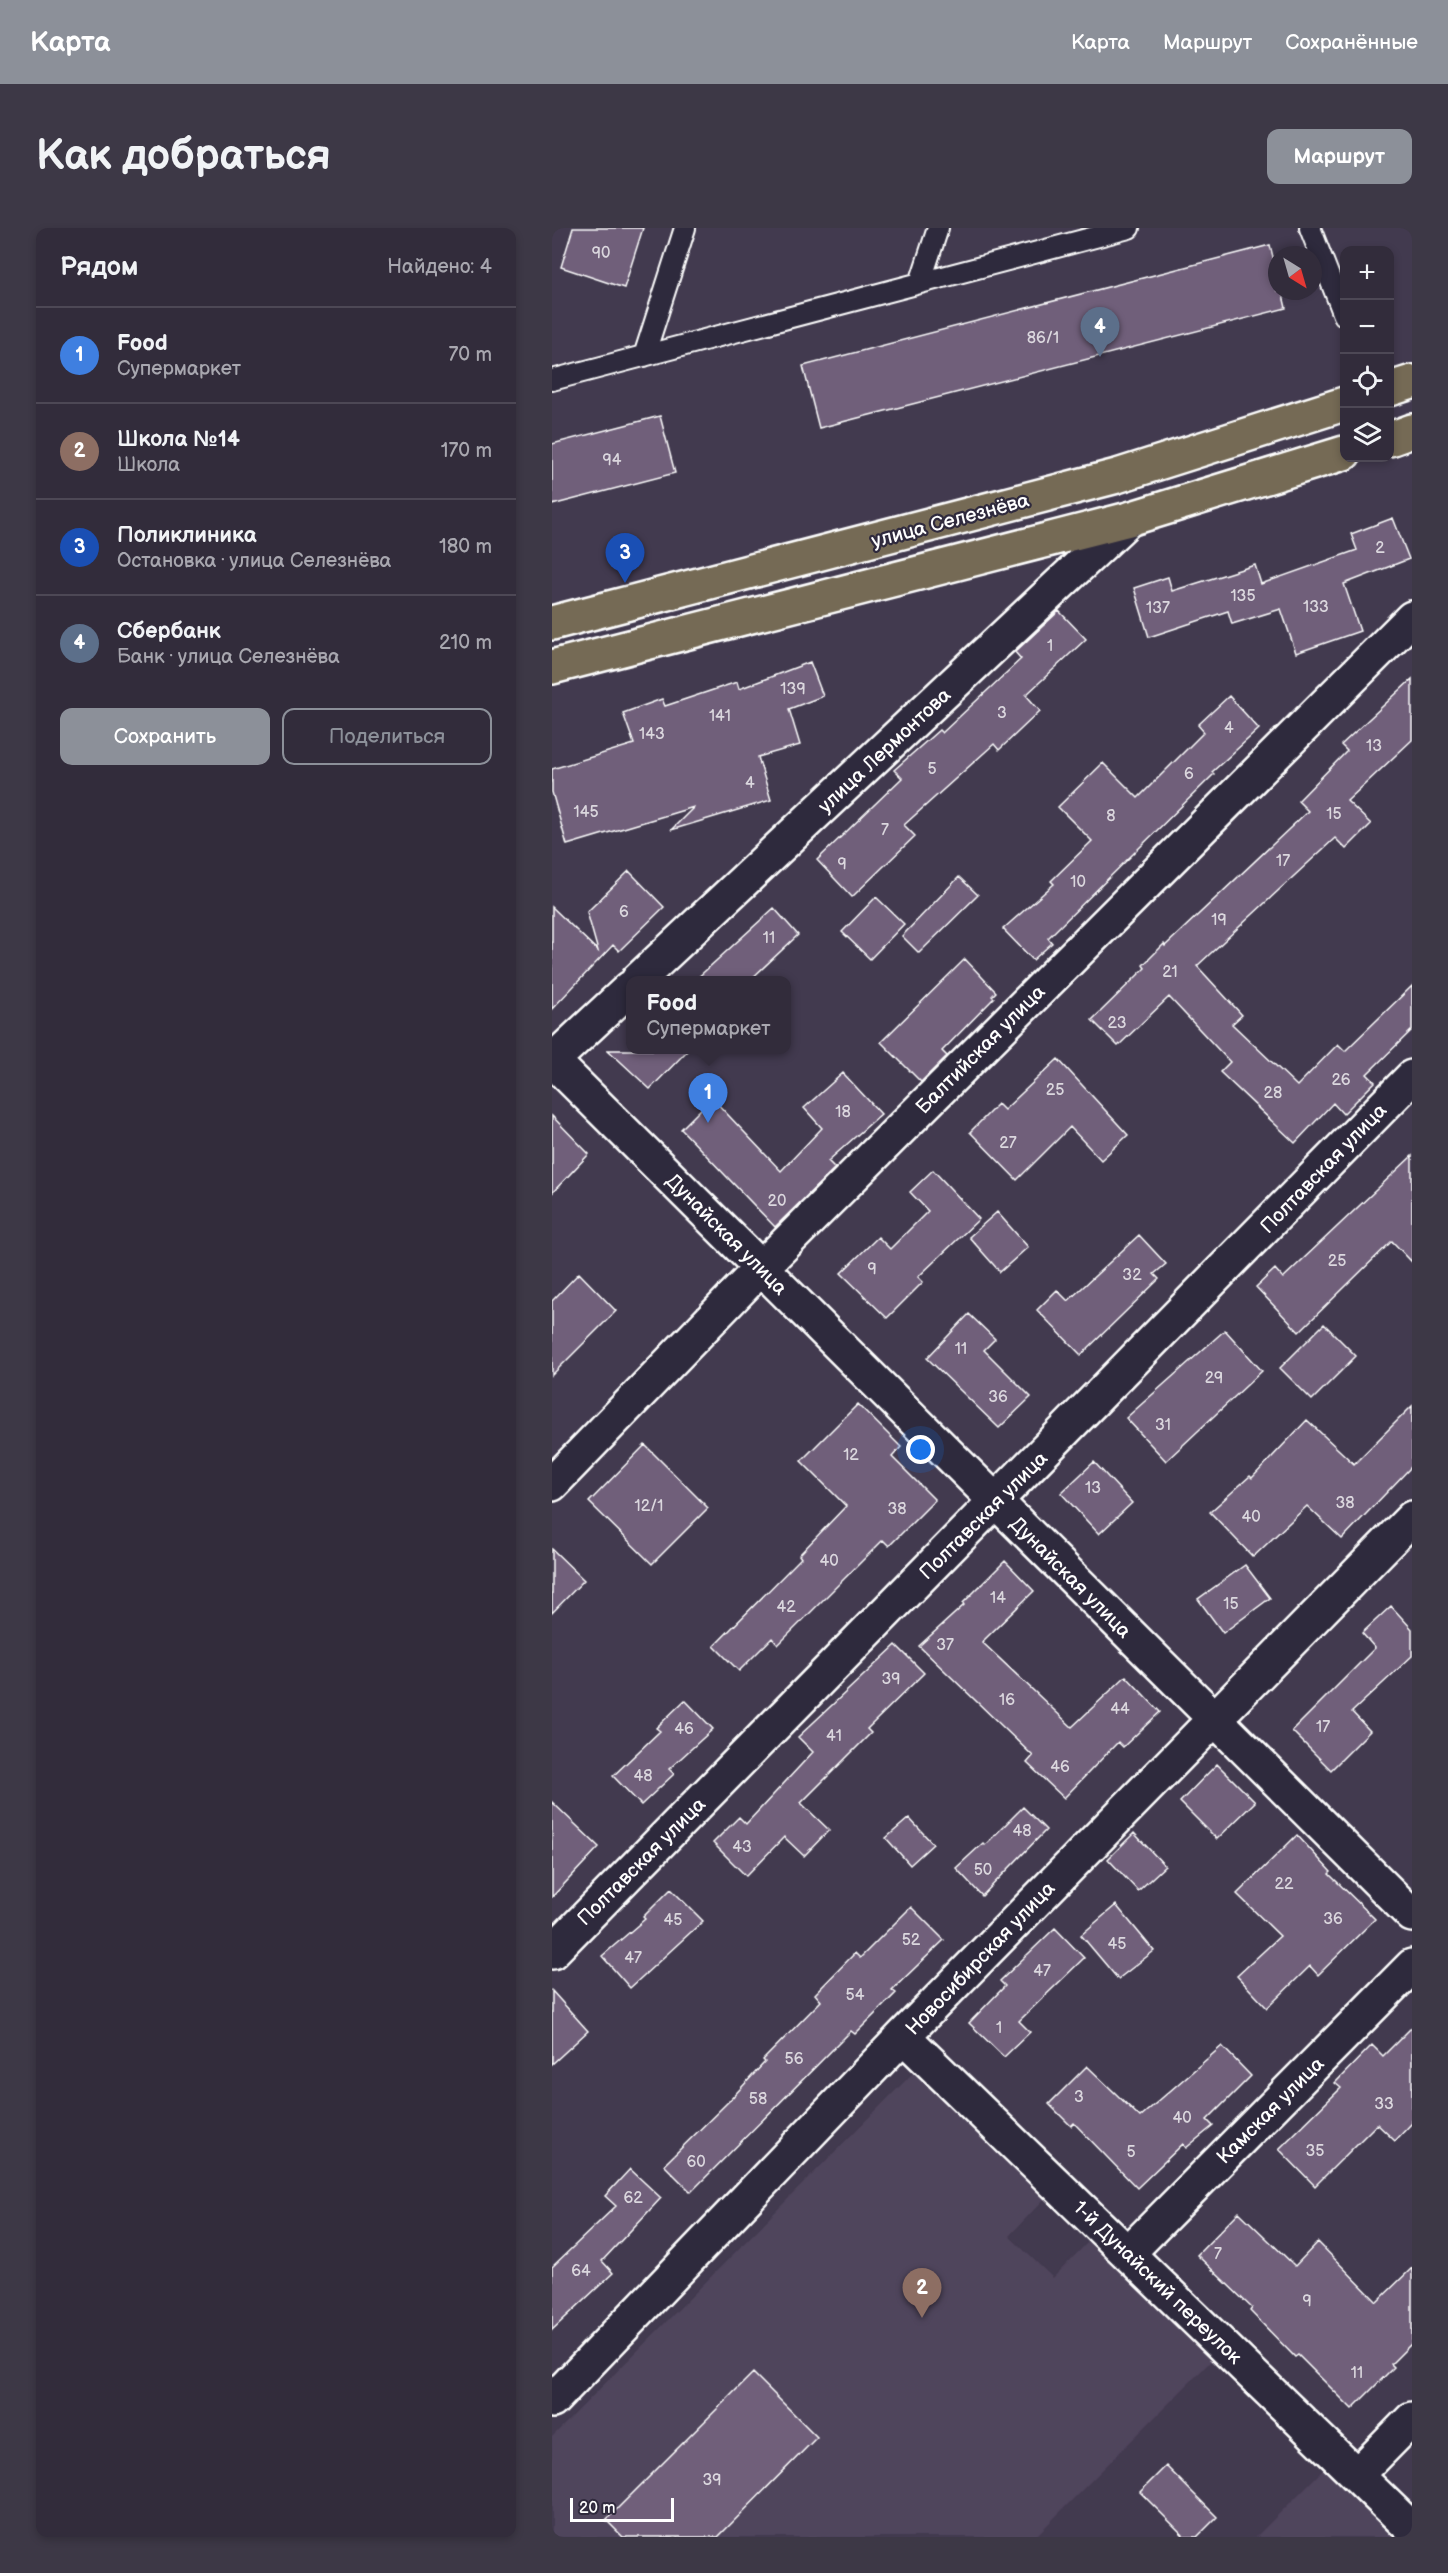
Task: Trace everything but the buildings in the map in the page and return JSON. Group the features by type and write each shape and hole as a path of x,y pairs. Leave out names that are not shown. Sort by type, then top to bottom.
{"main road":[{"path":"1394,387 1412,382"},
{"name":"улица Селезнёва","path":"552,623 1117,476 1340,405"},
{"path":"1394,437 1412,431"},
{"path":"552,667 1130,519 1340,454"}],"street":[{"name":"улица Лермонтова","path":"643,976 1130,519"},
{"name":"Балтийская улица","path":"552,1484 761,1268 1412,618"},
{"path":"552,1061 626,992"},
{"name":"Дунайская улица","path":"552,1061 1412,1915"},
{"name":"Полтавская улица","path":"552,1952 1412,1077"},
{"name":"Новосибирская улица","path":"552,2401 903,2036 1412,1518"},
{"name":"Камская улица","path":"1128,2253 1412,1966"},
{"name":"1-й Дунайский переулок","path":"903,2036 1358,2474 1412,2529"},
{"path":"1358,2474 1412,2419"}],"lane":[{"path":"644,356 685,228"},
{"path":"920,283 938,228"},
{"path":"552,380 1129,228"},
{"path":"1310,228 1340,305"}],"shaded area":[{"path":"916,2070 1047,2196 1009,2236 1053,2278 1091,2239 1214,2358 1035,2537 552,2537 552,2437"},
{"path":"1325,2468 1393,2537 1256,2537"}],"place":[{"name":"Сбербанк","path":"1100,357"},
{"name":"Поликлиника","path":"625,583"},
{"name":"Food","path":"708,1123"},
{"name":"Школа №14","path":"922,2318"}]}
